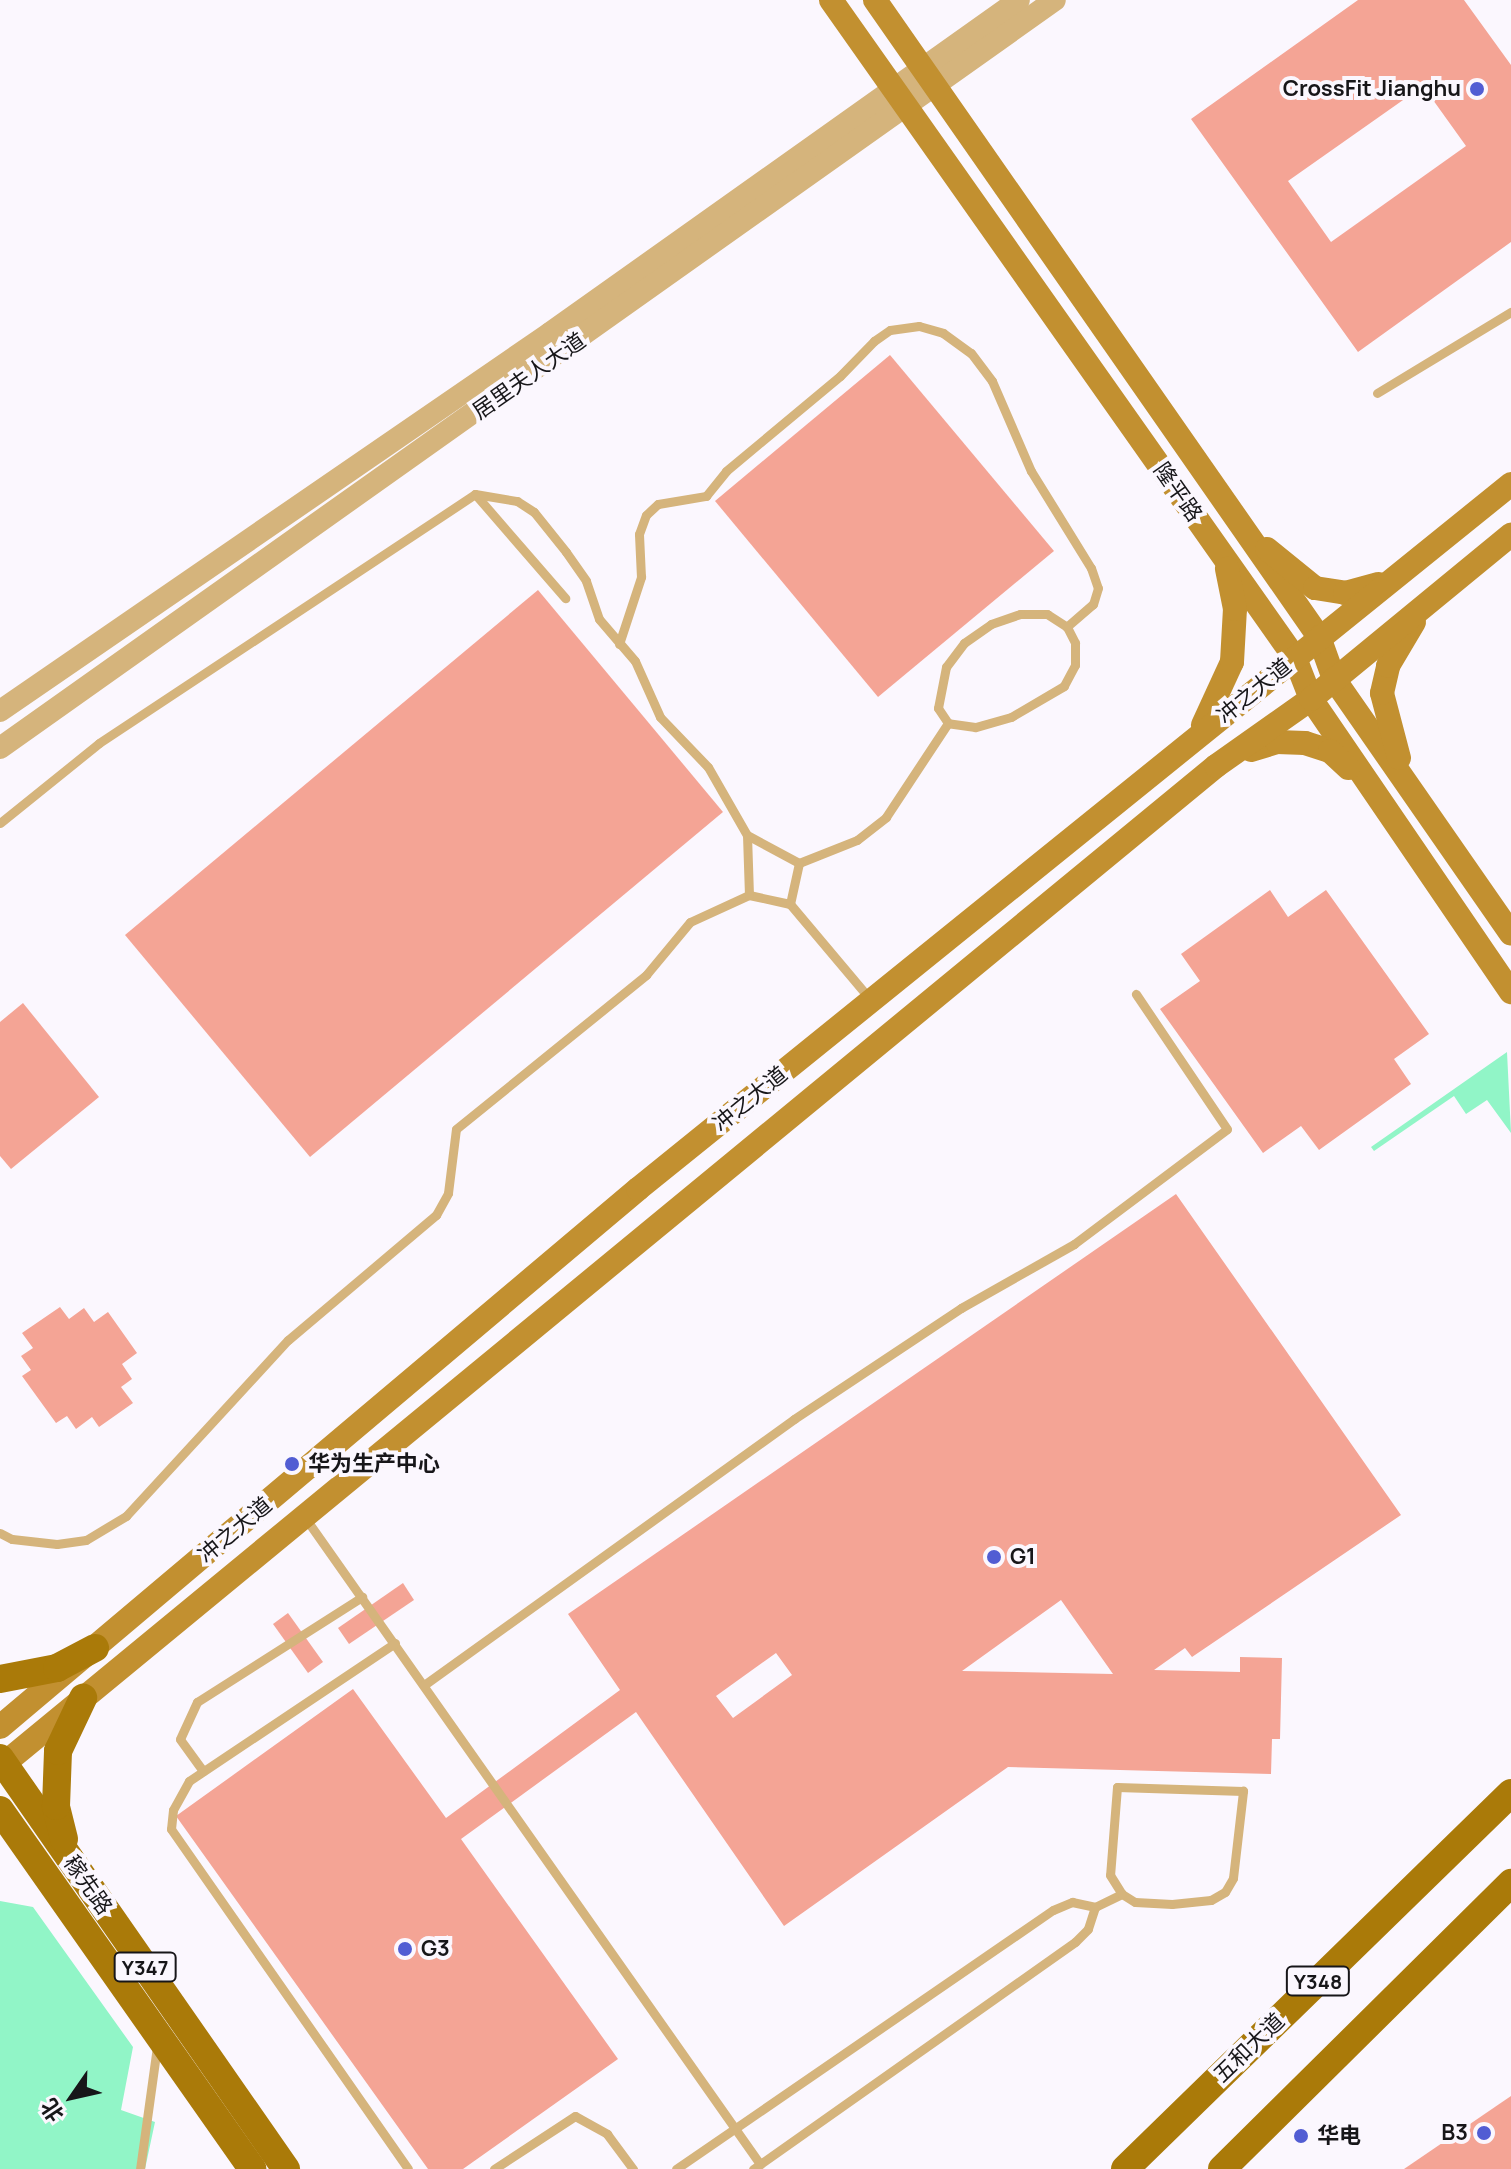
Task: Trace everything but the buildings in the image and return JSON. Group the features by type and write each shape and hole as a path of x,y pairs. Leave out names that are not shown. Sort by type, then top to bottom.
{"main road":[{"name":"隆平路","path":"831,0 1295,658 1311,699 1370,790 1511,992"},
{"name":"隆平路","path":"875,0 1319,637 1334,679 1511,934"},
{"name":"冲之大道","path":"0,1727 871,1000 1511,484"},
{"path":"1244,530 1315,588 1345,593 1375,587 1417,559"},
{"name":"冲之大道","path":"1,1763 1216,766 1311,699 1511,535"},
{"path":"1196,737 1232,662 1235,609 1226,561"},
{"path":"1413,794 1388,729 1382,693 1388,666 1406,632 1446,587"},
{"path":"1216,766 1258,746 1305,743 1330,751 1370,790"},
{"path":"0,1679 57,1668 95,1648"},
{"path":"77,1869 63,1835 55,1778 66,1725 83,1698"},
{"name":"稼先路","path":"1,1763 286,2169"},
{"name":"五和大道","path":"1125,2169 1511,1793"},
{"name":"稼先路","path":"0,1810 252,2169"},
{"path":"0,1845 48,1878"},
{"name":"Y348","path":"1222,2169 1511,1883"}],"street":[{"name":"居里夫人大道","path":"928,77 1019,0"},
{"name":"居里夫人大道","path":"0,711 928,77 1055,0"},
{"name":"居里夫人大道","path":"0,748 899,97"}],"lane":[{"path":"1377,393 1511,312"},
{"path":"619,644 641,577 639,534 646,515 658,504 706,496 736,462 840,376 874,341 890,330 919,326 943,333 971,353 992,381 1031,471 1091,568 1098,588 1093,604 1067,627"},
{"path":"475,494 565,598"},
{"path":"0,823 99,743 475,494 517,501 534,512 586,581 599,619 635,661 660,717 708,767 747,835 749,895"},
{"path":"1020,614 1047,614 1067,627 1075,643 1075,665 1064,686 1011,717 975,727 948,723 938,708 938,690 946,667 964,643 991,624 1020,614"},
{"path":"747,835 799,863 857,840 886,817 948,723"},
{"path":"790,904 799,863"},
{"path":"0,1533 12,1539 57,1544 86,1540 126,1516 288,1340 436,1215 448,1193 456,1129 646,975 686,926 749,895 790,904 871,1000"},
{"path":"424,1685 794,1419 961,1308 1074,1244 1227,1129 1136,994"},
{"path":"303,1514 735,2128 756,2166 1075,1942 1088,1929 1095,1907"},
{"path":"203,1771 180,1739 197,1702 362,1597"},
{"path":"395,1643 189,1781 173,1810 171,1829 408,2169"},
{"path":"1117,1787 1243,1791 1233,1878 1225,1892 1211,1900 1172,1904 1135,1902 1122,1894 1110,1875 1117,1787"},
{"path":"676,2169 1053,1910 1072,1902 1095,1907 1122,1894"},
{"path":"140,2169 159,2036"},
{"path":"494,2169 575,2116 607,2134 633,2169"}],"green space":[{"path":"1507,1052 1511,1133 1487,1100 1466,1114 1454,1096 1374,1151 1371,1147"},
{"path":"0,1901 33,1907 133,2047 121,2110 155,2122 145,2169 0,2169"}],"place":[{"name":"CrossFit Jianghu","path":"1477,89"},
{"name":"华为生产中心","path":"292,1464"},
{"name":"G1","path":"994,1557"},
{"name":"G3","path":"405,1949"},
{"name":"B3","path":"1484,2133"},
{"name":"华电","path":"1301,2136"}]}
